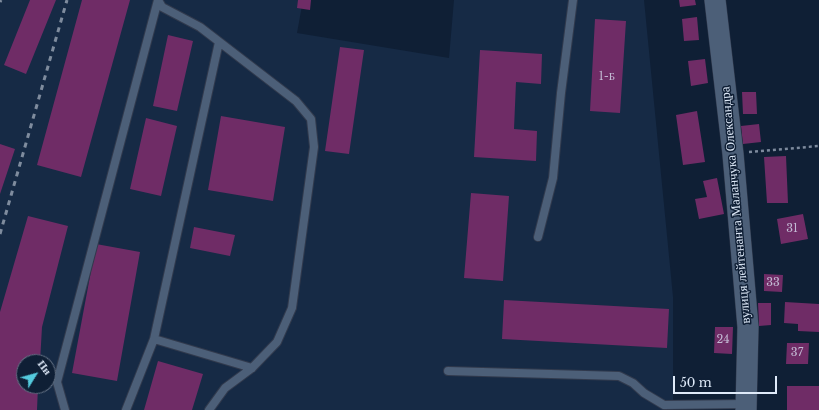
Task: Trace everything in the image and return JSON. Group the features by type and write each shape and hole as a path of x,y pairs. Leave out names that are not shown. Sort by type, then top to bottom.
{"street":[{"name":"вулиця лейтенанта Маланчука Олександра","path":"715,0 733,154 748,327 746,407"}],"lane":[{"path":"158,0 162,7 200,27 296,101 311,119 314,147 292,308 277,342 252,368 225,388 209,410"},
{"path":"65,410 57,382 158,0"},
{"path":"538,237 553,178 561,93 573,0"},
{"path":"126,410 154,339 219,42"},
{"path":"154,339 252,368"},
{"path":"448,371 619,376 633,383 644,393 664,405 746,407"}],"path":[{"path":"733,154 819,146"}],"shaded area":[{"path":"0,0 303,0 297,33 449,58 454,0 644,0 673,297 673,410 0,410"}],"building":[{"path":"30,0 56,0 26,74 4,65"},
{"path":"82,0 130,0 81,177 37,165"},
{"path":"298,0 311,0 310,10 297,8"},
{"path":"679,0 695,0 696,5 680,7"},
{"path":"697,17 699,40 684,41 682,19"},
{"path":"595,19 626,21 620,113 590,111"},
{"path":"168,35 193,41 177,111 153,106"},
{"path":"340,47 364,50 349,154 325,151"},
{"path":"480,50 542,54 541,84 516,82 514,129 537,131 536,161 474,157"},
{"path":"705,59 708,83 691,86 688,61"},
{"path":"742,92 756,92 757,114 743,114"},
{"path":"697,111 705,162 683,165 676,115"},
{"path":"221,116 285,127 273,201 208,190"},
{"path":"146,118 177,126 161,196 130,189"},
{"path":"759,124 761,142 743,144 741,126"},
{"path":"0,144 15,149 0,194"},
{"path":"786,156 788,203 767,203 764,157"},
{"path":"717,178 724,214 699,219 695,199 707,197 703,181"},
{"path":"471,193 509,196 503,281 464,278"},
{"path":"803,214 808,239 781,244 777,219"},
{"path":"28,216 68,226 42,327 40,354 16,354 16,394 38,394 37,410 0,410 0,312"},
{"path":"194,227 235,235 230,256 190,248"},
{"path":"96,244 140,252 117,381 72,373"},
{"path":"764,274 783,275 782,292 764,291"},
{"path":"504,300 669,309 667,348 502,339"},
{"path":"785,302 819,304 819,332 798,331 798,324 784,323"},
{"path":"758,303 771,303 771,325 759,326"},
{"path":"715,327 733,327 732,354 714,353"},
{"path":"787,343 809,343 808,364 786,364"},
{"path":"158,361 203,374 192,410 144,410"},
{"path":"787,386 819,386 819,410 787,410"}],"railway":[{"path":"0,234 67,0"}]}
